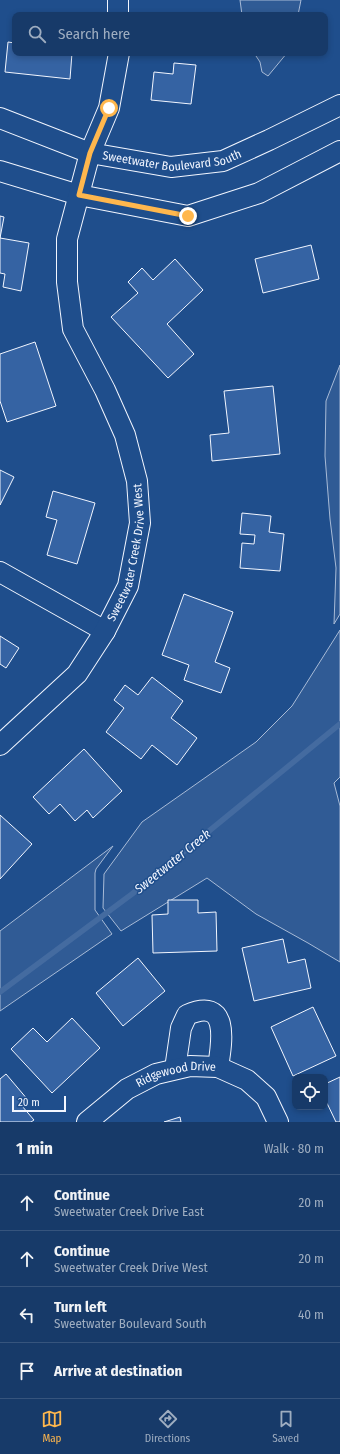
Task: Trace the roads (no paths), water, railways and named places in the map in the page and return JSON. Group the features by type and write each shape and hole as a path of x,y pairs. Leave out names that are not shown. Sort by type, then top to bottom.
{"street":[{"path":"118,0 118,12"},
{"name":"Sweetwater Creek Drive West","path":"0,745 77,674 105,631 128,586 140,522 137,481 125,435 105,390 73,330 66,282 68,239 90,153 109,108 118,56"},
{"name":"Sweetwater Boulevard South","path":"0,118 90,153 171,167 223,161 340,105"},
{"path":"0,171 79,195 188,216 259,194 340,151"},
{"name":"Sweetwater Creek Drive West","path":"0,572 105,631"},
{"path":"175,1069 181,1028 187,1014 202,1010 214,1012 221,1028 222,1041 218,1067"},
{"name":"Ridgewood Drive","path":"87,1122 127,1089 156,1074 190,1066 218,1067 247,1080 266,1096 278,1122"}],"waterway":[{"name":"Sweetwater Creek","path":"0,992 132,894 340,724"}]}
